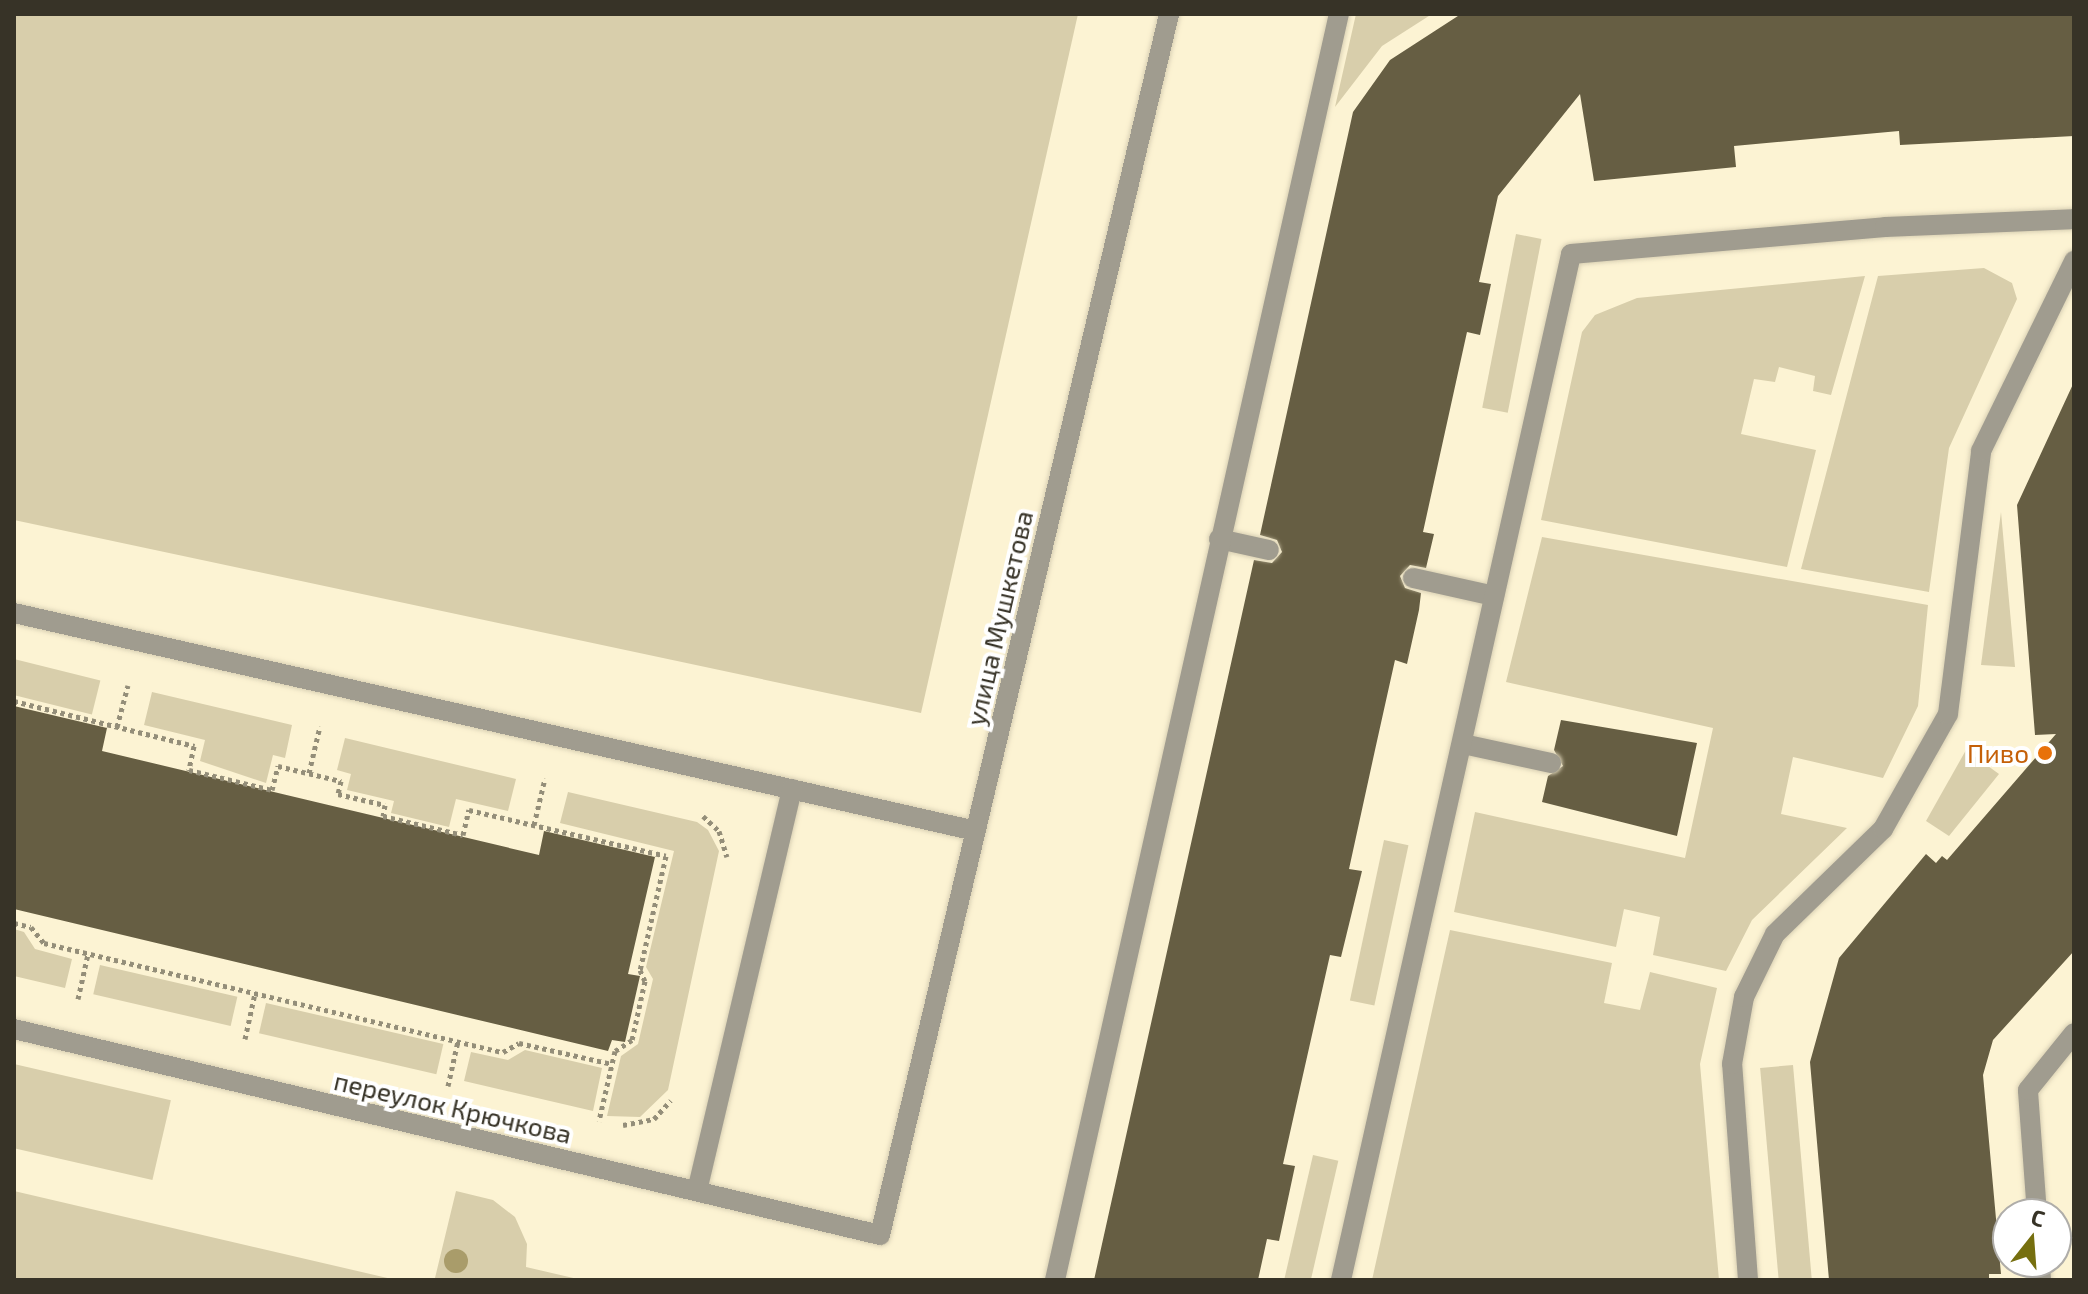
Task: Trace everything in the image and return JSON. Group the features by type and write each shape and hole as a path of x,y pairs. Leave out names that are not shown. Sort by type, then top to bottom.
{"street":[{"name":"улица Мушкетова","path":"880,1235 1169,14"},
{"path":"1055,1280 1339,14"},
{"path":"1341,1280 1571,254 1885,227 2074,219"},
{"path":"1748,1280 1732,1064 1744,997 1775,934 1883,829 1948,714 1981,451 2074,261"},
{"path":"1219,539 1269,550"},
{"path":"1413,578 1494,596"},
{"path":"14,613 976,831"},
{"path":"1463,744 1551,763"},
{"path":"697,1191 792,789"},
{"name":"переулок Крючкова","path":"14,1029 880,1235"},
{"path":"2036,1198 2028,1090 2074,1033"}],"path":[{"path":"115,676 144,683"},
{"path":"117,727 129,680"},
{"path":"14,701 194,746 189,770 272,790 278,766 341,781 338,794 385,805 383,816 463,835 469,810 666,856 640,970 645,981 632,1040 615,1051 599,1121"},
{"path":"305,721 335,728"},
{"path":"309,773 320,725"},
{"path":"530,773 560,780"},
{"path":"534,825 545,777"},
{"path":"697,813 719,831 727,845 727,866"},
{"path":"14,923 31,927 44,943 503,1052 519,1043 612,1064"},
{"path":"78,999 88,954"},
{"path":"245,1039 255,993"},
{"path":"65,996 93,1002"},
{"path":"230,1035 259,1042"},
{"path":"448,1086 458,1041"},
{"path":"433,1083 463,1089"},
{"path":"583,1117 642,1123 654,1119 675,1094"}],"shaded area":[{"path":"14,14 1078,14 921,713 14,520"},
{"path":"1356,14 1432,14 1382,46 1335,107"},
{"path":"1516,234 1542,239 1508,413 1482,408"},
{"path":"1984,268 2012,283 2017,299 1949,448 1929,592 1801,569 1878,276"},
{"path":"1865,276 1831,395 1813,391 1815,376 1779,367 1775,382 1754,379 1741,434 1816,450 1787,567 1541,520 1582,332 1595,315 1637,298"},
{"path":"2001,512 2015,667 1981,665"},
{"path":"1542,537 1928,605 1918,706 1883,778 1793,757 1781,814 1847,828 1752,920 1726,971 1653,955 1660,917 1624,909 1616,947 1454,912 1475,812 1685,858 1713,728 1506,682"},
{"path":"14,659 100,681 92,714 14,695"},
{"path":"152,692 292,725 285,758 273,755 266,783 200,761 205,740 144,725"},
{"path":"345,738 516,779 508,811 456,799 449,827 391,813 394,801 347,790 351,774 337,770"},
{"path":"1966,750 1999,774 1949,836 1926,821"},
{"path":"568,792 697,822 708,830 719,851 668,1090 640,1117 607,1116 621,1056 638,1044 653,979 646,967 674,851 560,823"},
{"path":"1384,840 1408,845 1374,1006 1350,1000"},
{"path":"14,929 24,932 35,949 72,959 65,988 14,976"},
{"path":"1450,930 1612,963 1604,1003 1640,1010 1650,972 1717,988 1700,1064 1719,1280 1372,1280"},
{"path":"100,965 237,997 231,1026 93,994"},
{"path":"266,1003 443,1044 436,1074 259,1033"},
{"path":"525,1050 602,1068 593,1111 464,1081 471,1052 508,1060"},
{"path":"14,1064 171,1100 152,1180 14,1148"},
{"path":"1793,1065 1812,1280 1779,1280 1760,1068"},
{"path":"1313,1155 1338,1161 1311,1280 1284,1280"},
{"path":"14,1191 396,1280 14,1280"},
{"path":"456,1191 493,1200 515,1217 527,1244 526,1267 582,1280 435,1278"}],"building":[{"path":"1461,14 2074,14 2074,136 1900,145 1899,131 1734,146 1736,167 1594,181 1580,94 1498,196 1479,282 1491,284 1480,335 1467,332 1423,532 1434,534 1426,568 1410,565 1400,576 1405,588 1421,593 1419,610 1407,664 1395,660 1349,869 1362,871 1341,957 1330,955 1283,1164 1295,1166 1279,1241 1267,1239 1258,1280 1094,1280 1254,560 1272,563 1282,552 1277,540 1260,535 1353,112 1390,60"},
{"path":"2074,382 2074,951 1993,1040 1983,1075 1994,1198 1992,1274 1989,1274 1989,1280 1829,1280 1810,1062 1839,958 1926,854 1936,863 1942,856 1947,860 2056,734 2035,735 2017,505"},
{"path":"14,706 107,728 102,751 539,855 544,831 655,857 628,974 640,976 625,1042 612,1040 608,1051 14,909"},
{"path":"1561,720 1697,743 1677,836 1542,802 1548,776 1563,766 1554,750"}],"place":[{"name":"Пиво","path":"2045,753"}]}
